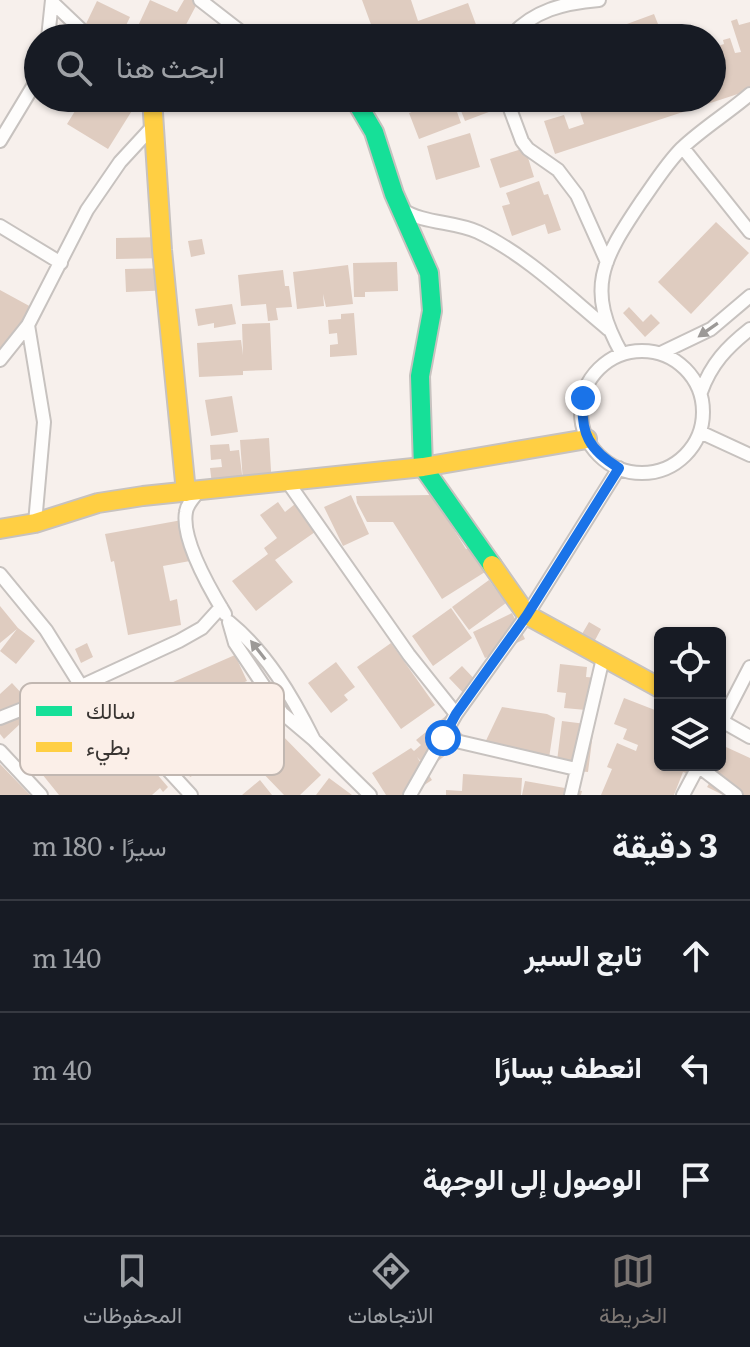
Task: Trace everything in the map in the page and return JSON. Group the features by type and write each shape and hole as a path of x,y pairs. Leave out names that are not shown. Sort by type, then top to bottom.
{"street":[{"path":"200,0 231,24"},
{"path":"523,24 557,6 599,0"},
{"path":"50,24 52,1"},
{"path":"52,1 76,24"},
{"path":"622,354 603,315 601,291 614,243 663,171 683,148 750,94"},
{"path":"0,141 24,101"},
{"path":"154,112 158,204 193,491 187,507 186,525 198,561 229,622 248,637 282,683"},
{"path":"362,112 374,132 401,209 429,273 432,293 430,332 420,376 423,467 527,615 654,685"},
{"path":"511,112 528,149 558,170 577,195 607,262"},
{"path":"0,360 28,325 87,210 120,162 156,123"},
{"path":"683,148 750,232"},
{"path":"401,209 423,218 460,225 496,241 522,258 608,329"},
{"path":"0,226 61,263"},
{"path":"661,353 692,341 711,329 750,296"},
{"path":"28,325 44,422 35,523"},
{"path":"701,392 707,375 722,353 750,329"},
{"path":"641,351 661,353 685,368 701,392 704,412 700,432 691,450 676,463 658,471 638,473 619,468 600,457 587,439 581,419 583,398 590,379 604,364 622,354 641,351"},
{"path":"700,432 750,455"},
{"path":"0,529 35,523 98,503 423,467 587,439"},
{"path":"410,795 456,714 527,615 619,468"},
{"path":"287,481 409,655 456,714"},
{"path":"0,574 46,630 83,683"},
{"path":"86,683 202,628 221,607"},
{"path":"571,795 603,658"},
{"path":"726,713 750,667"},
{"path":"284,686 314,740 370,795"},
{"path":"0,718 20,710"},
{"path":"726,725 750,737"},
{"path":"443,738 576,769"},
{"path":"0,751 20,772"},
{"path":"683,795 695,771"},
{"path":"705,771 736,795"},
{"path":"22,775 41,795"},
{"path":"172,775 191,795"}],"building":[{"path":"150,0 177,12 184,0 199,0 186,24 139,24"},
{"path":"362,0 411,0 418,21 468,3 476,24 371,24"},
{"path":"97,1 130,17 127,24 86,24"},
{"path":"654,14 658,24 627,24"},
{"path":"737,19 739,25 750,22 750,90 726,98 726,39 730,38 735,53 741,52 731,21"},
{"path":"74,112 131,112 108,149 67,124"},
{"path":"457,112 461,123 419,139 409,113"},
{"path":"461,112 489,112 465,121"},
{"path":"580,112 683,112 555,154 544,121 564,115 569,129 584,124"},
{"path":"470,133 480,167 436,180 427,146"},
{"path":"525,148 534,177 500,188 490,159"},
{"path":"539,181 544,195 548,194 561,230 548,234 545,224 512,236 502,206 510,204 506,193"},
{"path":"716,222 749,253 691,314 658,282"},
{"path":"166,237 166,258 116,259 116,238"},
{"path":"202,239 205,254 191,257 188,241"},
{"path":"397,262 398,291 365,292 365,297 354,297 353,263"},
{"path":"348,265 353,304 326,307 323,294 324,306 297,309 293,272"},
{"path":"171,268 172,290 126,292 125,269"},
{"path":"283,270 292,307 276,308 278,320 268,321 266,304 241,306 238,275"},
{"path":"0,290 33,308 0,356"},
{"path":"232,304 236,324 214,328 214,323 198,326 195,309"},
{"path":"629,307 643,322 651,314 660,323 645,337 623,313"},
{"path":"354,313 357,355 330,357 330,345 338,344 337,333 329,334 328,320 341,319 341,314"},
{"path":"270,323 272,370 199,377 197,343 241,340 243,355 242,324"},
{"path":"232,396 238,432 211,436 205,400"},
{"path":"269,438 272,487 213,492 210,468 222,467 221,459 211,460 210,445 229,444 230,451 239,450 243,482 240,440"},
{"path":"351,495 369,534 343,546 324,507"},
{"path":"432,495 466,549 469,548 485,572 442,599 393,522 367,522 356,496"},
{"path":"278,502 285,512 295,504 315,532 275,560 293,582 256,611 232,581 268,554 264,548 277,538 260,515"},
{"path":"182,520 190,561 163,566 170,601 177,599 181,625 128,635 114,561 111,562 105,534"},
{"path":"489,580 506,603 469,630 452,607"},
{"path":"0,606 18,628 35,641 16,664 0,651 17,629 0,643"},
{"path":"451,608 472,638 433,666 412,636"},
{"path":"512,613 525,639 485,658 473,632"},
{"path":"589,622 601,629 594,642 582,634"},
{"path":"87,643 93,657 81,663 75,649"},
{"path":"391,643 435,705 401,729 357,667"},
{"path":"235,655 247,681 242,683 171,683"},
{"path":"336,662 355,687 344,695 348,700 331,713 308,683"},
{"path":"560,664 587,667 586,677 599,678 597,711 564,708 566,693 557,692"},
{"path":"462,666 483,688 470,700 449,678"},
{"path":"12,683 20,692 20,724 4,739 0,734 0,694"},
{"path":"624,698 654,710 654,771 690,771 689,774 683,772 674,795 601,795 612,769 607,767 617,743 636,751 638,745 623,739 627,729 614,724"},
{"path":"502,707 555,718 548,765 491,756 481,751"},
{"path":"447,715 466,739 428,769 417,757 432,780 409,795 386,795 372,773 411,748 414,751 421,745 416,740"},
{"path":"562,721 594,725 588,772 556,769"},
{"path":"284,737 321,775 300,795 284,795 265,775 284,775"},
{"path":"726,747 750,758 750,795 723,795 707,787 716,771 726,771"},
{"path":"0,764 30,795 0,795"},
{"path":"463,774 522,778 521,795 446,795 446,790 462,791"},
{"path":"43,775 158,775 168,787 163,792 160,788 152,795 59,795"},
{"path":"329,778 352,795 316,795"},
{"path":"260,780 272,795 242,795"},
{"path":"525,781 582,791 581,795 522,795"}],"traffic: fast":[{"path":"362,112 374,132 394,194 429,273 432,311 420,376 423,467 492,565"}],"traffic: slow":[{"path":"153,112 162,250 186,492"},
{"path":"0,529 35,523 98,503 143,496 423,467 587,439"},
{"path":"492,565 527,615 654,685"}],"route":[{"path":"443,738 456,714 527,615 619,468 600,457 587,439 581,419 583,398"}]}
